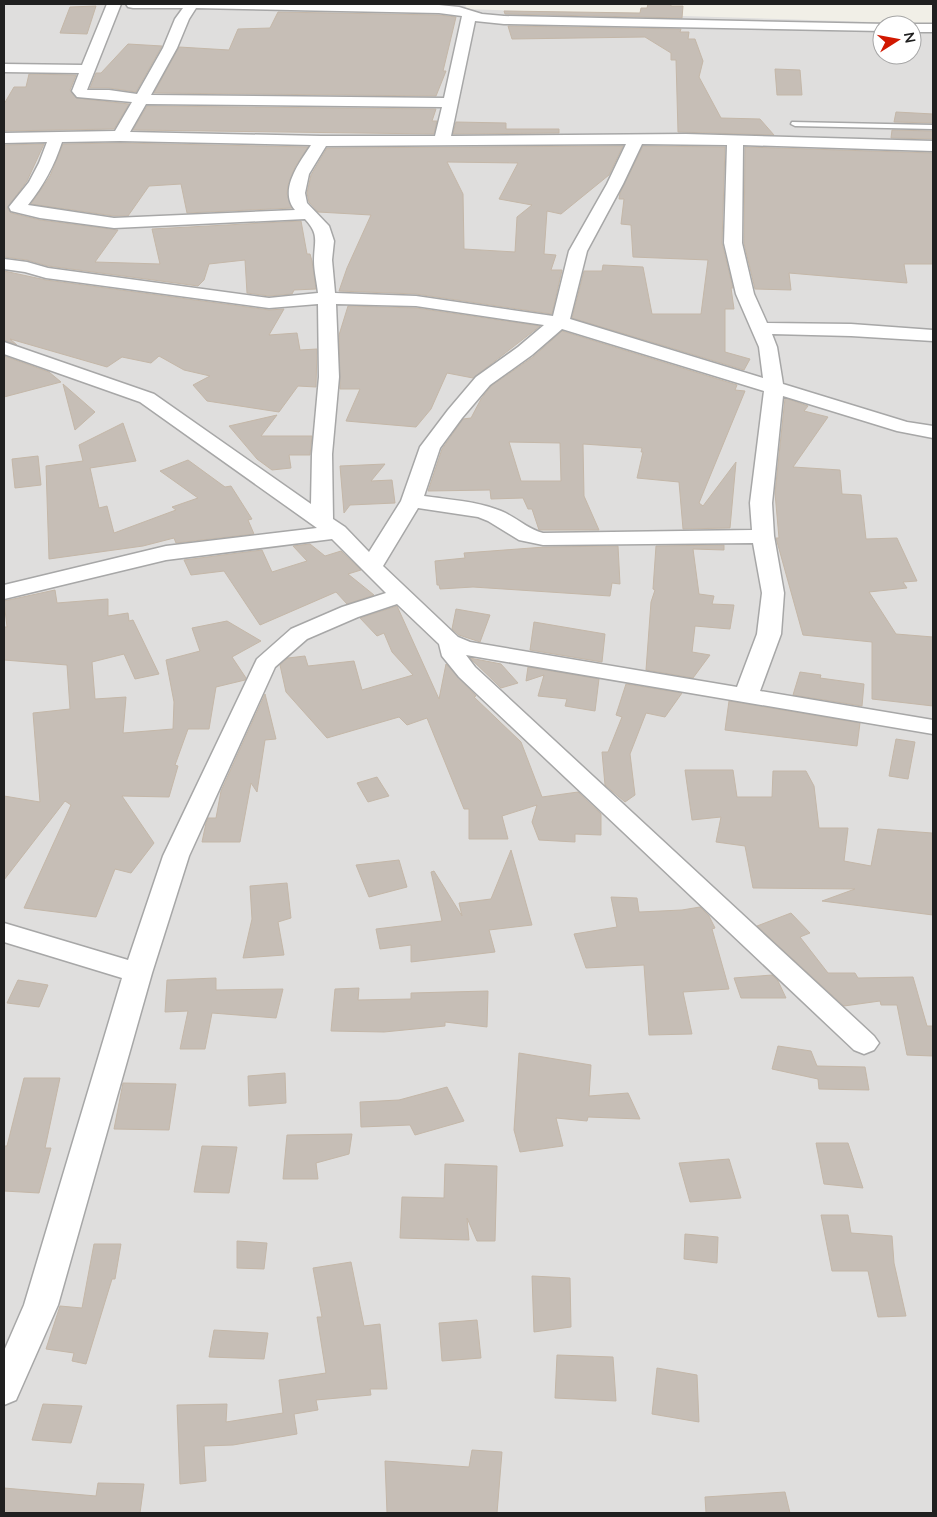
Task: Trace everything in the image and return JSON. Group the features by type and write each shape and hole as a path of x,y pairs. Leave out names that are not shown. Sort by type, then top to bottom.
{"street":[{"path":"114,4 79,91 82,94 109,94 142,99 451,103"},
{"path":"133,4 452,7 480,18 504,20 872,27"},
{"path":"120,136 170,48 182,19 192,4"},
{"path":"442,141 469,15"},
{"path":"4,68 88,69"},
{"path":"4,138 120,136 321,141 636,139 933,146"},
{"path":"56,137 47,163 36,184 17,207 40,213 114,223 308,214"},
{"path":"371,567 412,501 430,447 455,414 484,380 559,322 562,317 578,251 615,184 636,139"},
{"path":"735,140 733,243 745,294 768,347 774,387 761,503 763,536 773,593 768,634 746,696"},
{"path":"321,141 301,174 297,193 299,204 321,226 325,241 323,260 327,298 329,377 322,454 330,527"},
{"path":"4,264 26,267 46,273 269,303 327,298 430,302 559,322 904,427 933,432"},
{"path":"760,328 851,330 933,335"},
{"path":"4,348 147,398 330,527 450,642 464,648 933,727"},
{"path":"412,501 482,511 496,516 527,535 543,538 763,536"},
{"path":"4,592 166,553 330,527"},
{"path":"4,1390 41,1305 138,973 176,856 265,664 299,634 350,612 400,596"},
{"path":"450,642 454,656 467,672 864,1043"},
{"path":"4,932 138,973"}],"lane":[{"path":"796,124 933,127"}],"shaded area":[{"path":"4,4 466,4 465,9 872,22 872,65 922,65 922,24 933,24 933,1513 4,1513 4,145 37,138 4,137"}],"building":[{"path":"648,4 683,6 682,18 505,14 504,11 640,13 641,8 647,8"},
{"path":"96,6 87,34 60,33 70,7"},
{"path":"278,12 439,15 456,17 443,71 446,71 436,96 154,93 179,47 229,50 238,29 270,28"},
{"path":"508,26 681,29 680,32 689,32 688,39 695,39 703,61 699,77 721,118 760,119 774,135 678,132 676,60 671,60 671,53 645,37 512,39"},
{"path":"128,44 162,46 136,92 109,88 90,88 96,73 101,73"},
{"path":"775,69 800,70 802,95 777,95"},
{"path":"29,74 76,75 70,90 76,98 129,104 114,129 4,131 4,104 14,87 26,87"},
{"path":"147,106 436,109 432,121 437,121 434,134 133,130"},
{"path":"896,112 933,114 933,123 894,122"},
{"path":"456,122 506,123 506,129 559,129 559,133 453,134"},
{"path":"892,130 933,131 933,139 891,138"},
{"path":"120,143 308,147 295,167 288,185 287,194 292,208 187,213 181,184 149,186 128,216 114,216 31,204 50,176 63,144"},
{"path":"44,144 27,181 7,208 11,213 40,220 118,230 95,262 160,264 152,229 301,221 307,254 310,254 312,261 316,289 294,290 292,294 269,296 247,293 245,260 209,264 204,280 198,286 48,266 27,260 4,257 4,145"},
{"path":"623,146 609,175 561,214 547,211 544,254 556,255 551,270 562,270 552,314 416,294 339,291 347,268 371,215 318,212 309,202 307,193 311,175 327,148","holes":["447,162 518,163 499,199 532,205 517,217 515,252 464,249 463,194"]},
{"path":"643,146 725,147 722,243 733,288 731,288 734,309 725,309 725,352 750,359 744,370 572,318 584,271 602,271 603,265 643,267 652,314 701,314 708,260 633,257 631,225 621,224 624,199 619,199 620,193"},
{"path":"745,147 933,153 933,264 904,264 907,283 789,273 791,290 755,289 744,243"},
{"path":"4,271 46,280 269,310 284,309 269,335 297,333 300,350 317,349 316,387 298,386 279,412 207,401 193,385 210,376 184,370 159,356 151,363 122,357 107,367 10,339 17,345 4,340"},
{"path":"348,306 416,308 540,326 473,378 447,373 431,409 416,427 346,421 360,389 340,389 339,335"},
{"path":"562,331 737,385 735,390 745,391 699,503 703,506 736,462 730,528 683,529 679,482 637,478 643,452 641,452 642,448 583,444 584,496 599,530 539,530 532,509 528,509 523,498 491,499 490,490 428,491 442,449 463,419 471,418 481,399 491,386 533,357","holes":["509,442 560,443 561,481 521,481"]},
{"path":"4,356 49,372 61,382 4,397"},
{"path":"63,384 95,412 75,430"},
{"path":"785,398 808,406 804,411 828,417 793,467 840,470 842,494 861,495 866,539 897,538 917,581 903,582 907,588 869,592 896,634 933,637 933,706 872,699 872,642 803,635 776,538 779,538 775,493"},
{"path":"277,415 261,436 312,436 310,455 289,455 291,468 272,470 257,459 229,426"},
{"path":"123,423 136,461 90,468 99,508 107,506 114,533 176,510 172,507 198,498 160,471 188,460 225,487 231,486 252,519 248,520 254,534 176,543 174,538 143,546 49,559 46,466 83,461 79,445"},
{"path":"38,456 41,485 15,488 12,459"},
{"path":"385,464 371,481 392,480 395,503 350,505 344,513 340,466"},
{"path":"310,544 325,556 341,551 361,570 348,574 374,595 347,604 336,592 260,625 224,571 191,575 184,560 262,550 272,572 307,561 293,546"},
{"path":"724,545 724,550 693,549 699,594 714,596 712,604 734,605 730,629 695,626 692,652 710,655 693,678 646,670 651,602 655,590 653,589 656,546"},
{"path":"618,546 620,584 612,583 610,596 473,587 440,589 439,585 437,585 435,561 465,558 464,553 545,547"},
{"path":"55,590 57,603 108,599 108,616 128,613 129,621 133,620 159,674 135,679 124,654 92,662 95,699 126,697 123,733 173,729 174,702 166,660 200,651 192,628 227,621 261,641 232,657 246,678 245,680 216,687 209,729 188,729 175,765 178,766 169,797 122,796 154,843 131,873 115,869 96,917 24,908 71,805 65,801 4,880 4,796 40,802 33,713 70,709 67,665 4,660 4,627 7,627 4,601"},
{"path":"397,606 439,699 446,664 476,696 474,697 521,742 542,797 578,792 601,814 601,835 575,834 575,842 539,840 532,822 537,805 502,816 508,839 469,839 469,809 464,809 427,718 407,725 399,717 327,738 286,692 280,665 288,658 305,656 308,666 354,661 362,690 413,675 392,652 384,633 377,636 360,618"},
{"path":"456,609 490,615 480,642 459,635 452,629"},
{"path":"534,622 605,634 602,662 530,650"},
{"path":"470,658 501,664 518,683 501,688"},
{"path":"528,667 599,679 595,711 565,706 567,699 538,696 544,675 526,681"},
{"path":"800,672 821,675 820,678 864,684 862,706 793,695"},
{"path":"626,684 682,693 665,717 646,713 630,754 635,795 625,802 605,785 602,752 608,752 622,717 616,715"},
{"path":"265,694 276,739 265,740 257,792 251,783 240,842 202,842 208,818 216,818 221,791"},
{"path":"729,701 860,723 857,746 725,730"},
{"path":"896,739 915,742 908,779 889,776"},
{"path":"685,770 733,770 737,797 772,797 773,771 806,771 814,786 819,828 848,828 844,861 871,866 878,829 932,833 933,915 822,901 855,889 753,888 745,846 716,842 721,817 692,820"},
{"path":"377,777 389,796 368,802 357,783"},
{"path":"511,850 532,925 489,930 495,952 411,962 411,945 380,949 376,929 442,921 431,872 434,871 462,916 459,903 491,899"},
{"path":"399,860 407,887 369,897 356,865"},
{"path":"287,883 291,918 278,922 284,955 243,958 252,919 250,886"},
{"path":"611,897 637,898 639,912 682,910 700,907 709,916 715,928 712,929 729,989 683,992 692,1034 649,1035 644,965 586,968 574,934 617,927"},
{"path":"791,913 810,933 800,937 828,973 855,973 858,978 913,977 927,1026 933,1026 933,1056 907,1055 897,1005 881,1005 880,1001 844,1006 757,926"},
{"path":"772,975 778,981 786,998 741,998 734,978"},
{"path":"216,978 216,990 283,989 276,1018 212,1013 205,1049 180,1049 188,1011 165,1012 167,980"},
{"path":"18,980 48,985 39,1007 7,1003"},
{"path":"359,988 358,1000 411,999 411,993 488,991 487,1027 445,1022 445,1026 384,1032 331,1031 335,989"},
{"path":"778,1046 811,1051 817,1066 865,1067 869,1090 819,1089 818,1079 772,1069"},
{"path":"519,1053 591,1065 589,1096 628,1093 640,1119 588,1117 587,1121 556,1118 563,1146 520,1152 514,1130"},
{"path":"285,1073 286,1103 249,1106 248,1076"},
{"path":"24,1078 60,1078 45,1148 51,1148 39,1193 4,1191 4,1146 7,1146"},
{"path":"123,1083 176,1084 169,1130 114,1129"},
{"path":"447,1087 464,1121 415,1135 410,1125 361,1127 360,1102 399,1100"},
{"path":"352,1134 349,1154 316,1163 318,1179 283,1179 287,1135"},
{"path":"816,1143 848,1143 863,1188 824,1184"},
{"path":"202,1146 237,1147 229,1193 194,1192"},
{"path":"729,1159 741,1198 690,1202 679,1163"},
{"path":"445,1164 497,1166 495,1241 477,1241 467,1218 469,1240 400,1238 402,1197 444,1198"},
{"path":"821,1215 848,1215 851,1233 892,1236 894,1263 906,1316 878,1317 868,1271 832,1271"},
{"path":"685,1234 718,1237 717,1263 684,1259"},
{"path":"237,1241 267,1243 264,1269 237,1268"},
{"path":"94,1244 121,1244 115,1279 112,1279 86,1364 72,1361 74,1353 46,1349 60,1306 82,1308"},
{"path":"351,1262 364,1326 380,1324 387,1389 370,1389 371,1395 316,1400 318,1410 294,1414 297,1434 233,1445 204,1446 206,1481 180,1484 177,1405 227,1404 226,1422 283,1413 279,1380 326,1373 317,1317 322,1317 313,1268"},
{"path":"532,1276 570,1278 571,1327 534,1332"},
{"path":"477,1320 481,1358 442,1361 439,1323"},
{"path":"214,1330 268,1333 264,1359 209,1357"},
{"path":"557,1355 613,1357 616,1401 555,1398"},
{"path":"657,1368 697,1375 699,1422 652,1414"},
{"path":"43,1404 82,1406 71,1443 32,1440"},
{"path":"472,1450 502,1452 497,1513 387,1513 385,1461 469,1467"},
{"path":"98,1483 144,1484 140,1513 4,1513 4,1488 96,1496"},
{"path":"785,1492 790,1513 706,1513 705,1497"}]}
